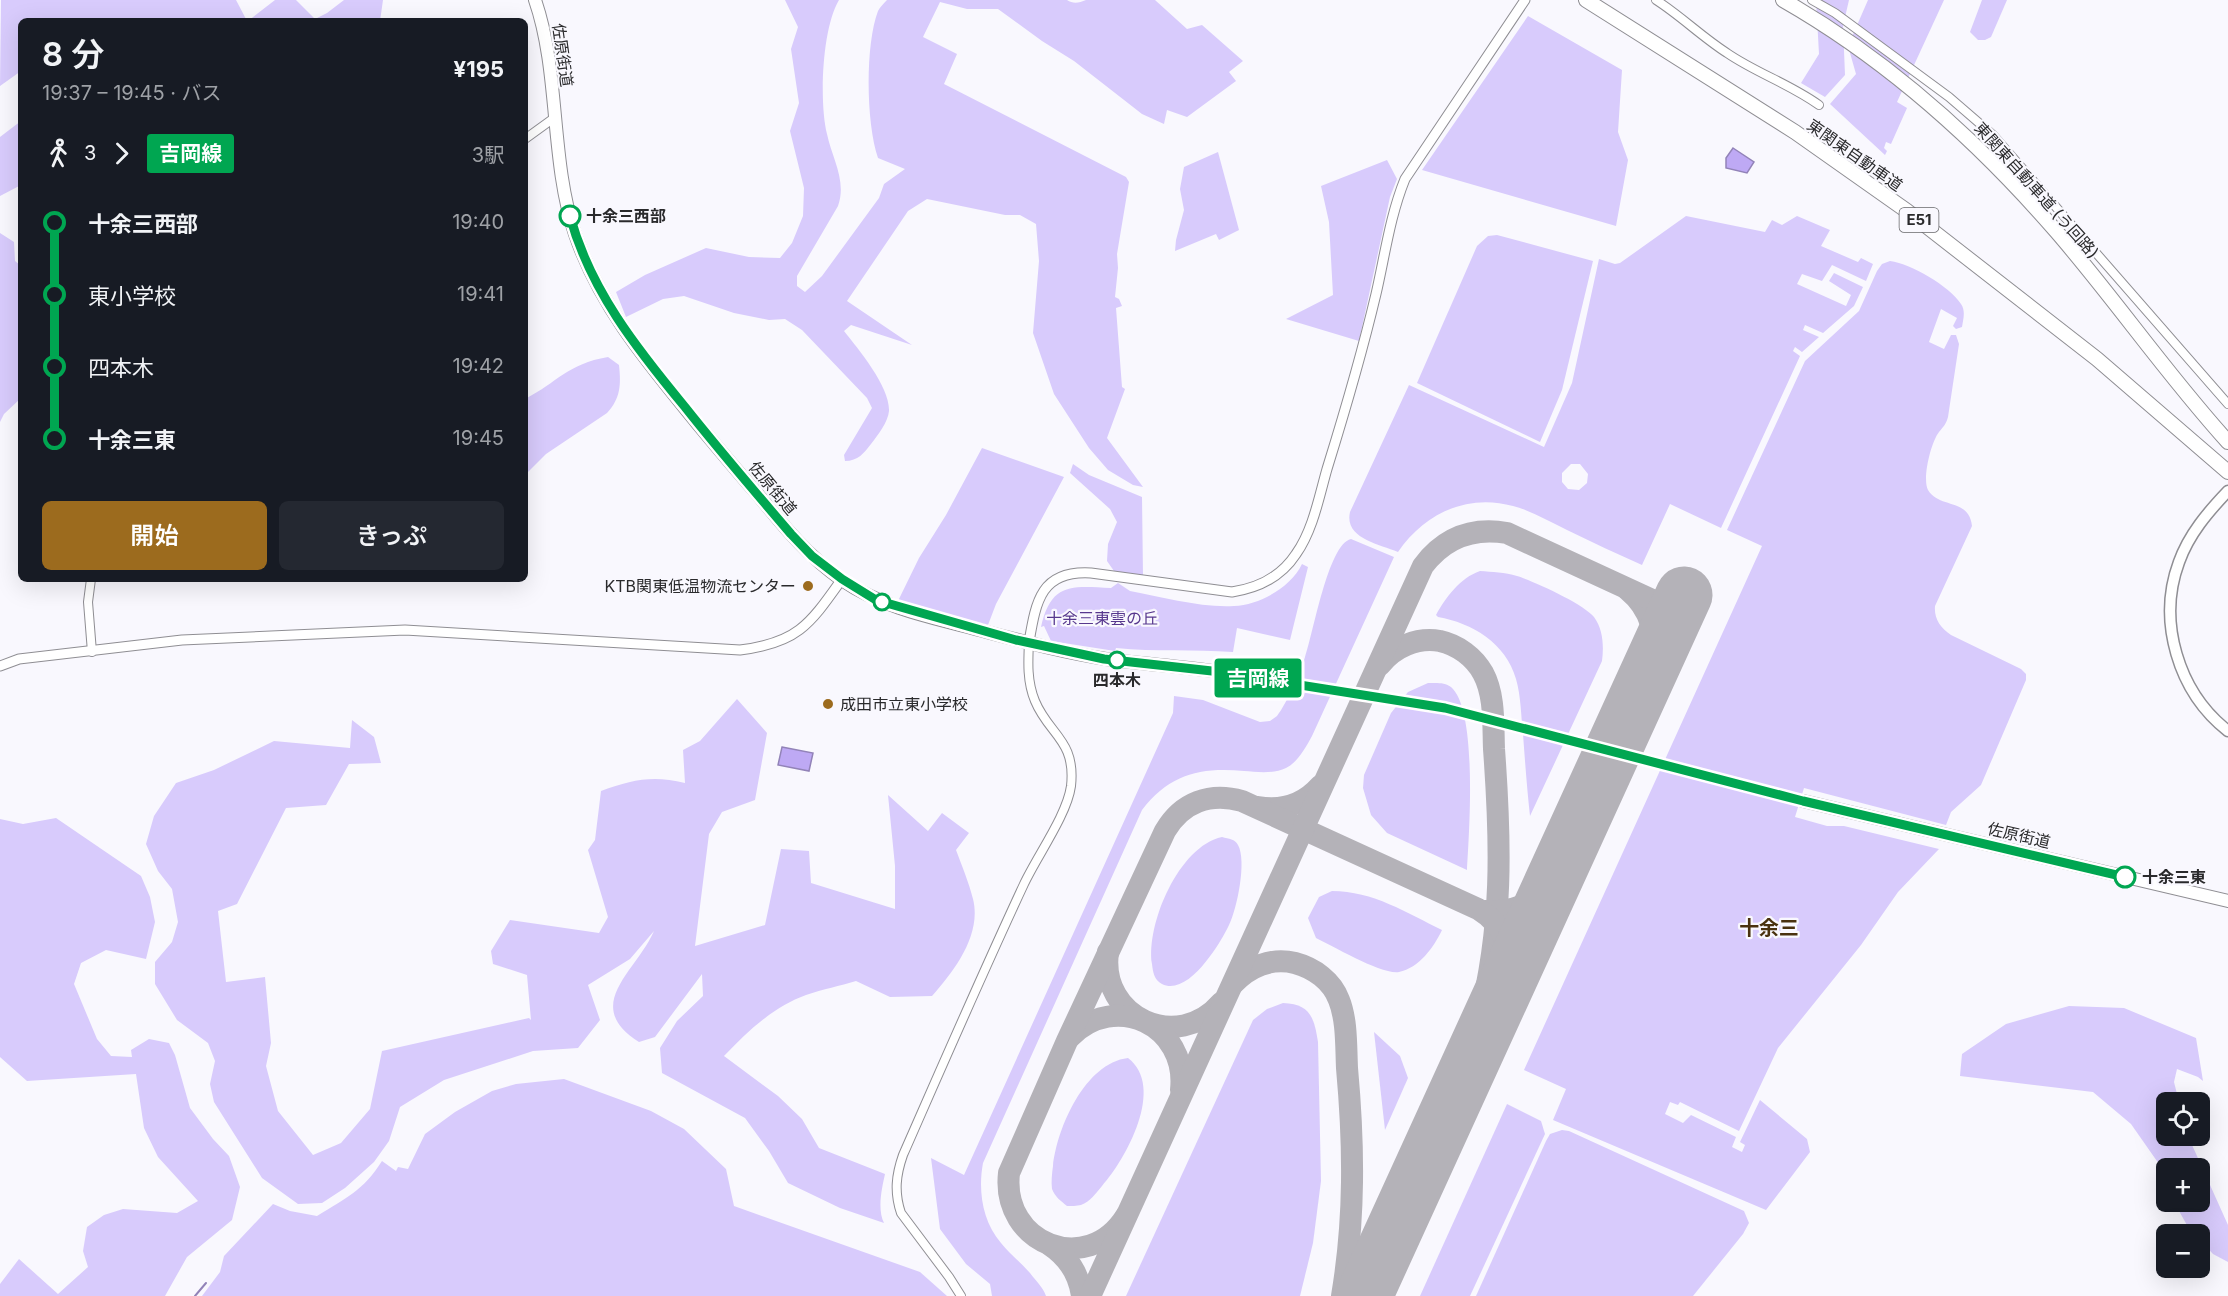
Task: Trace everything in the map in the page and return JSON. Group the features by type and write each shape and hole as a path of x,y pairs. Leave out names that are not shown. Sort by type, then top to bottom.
{"highway":[{"name":"佐原街道","path":"535,0 544,30 554,118 569,211 589,268 611,311 642,355 784,526 812,556 842,579 886,604 1029,642 1104,659 1212,671 1274,681"},
{"name":"東関東自動車道","path":"1586,0 1795,132 1907,212 2089,352 2228,472"},
{"name":"東関東自動車道 (う回路)","path":"1783,0 1866,54 1912,88 1964,134 2056,231 2228,442"},
{"name":"佐原街道","path":"1803,801 2228,901"}],"main road":[{"path":"2225,494 2195,530 2179,562 2172,587 2170,612 2175,650 2189,684 2209,714 2228,731"}],"street":[{"path":"961,1296 950,1276 901,1213 896,1179 903,1155 964,1016 1031,870 1063,810 1071,788 1070,756 1032,695 1029,676 1029,642 1037,603 1042,592 1056,578 1077,572 1232,592 1251,588 1271,579 1289,564 1297,554 1309,530 1354,380 1376,293 1388,230 1398,196 1412,167 1526,0"},
{"path":"1656,0 1726,52 1758,72 1798,90 1819,105"},
{"path":"1812,0 1835,14 1949,97 1993,135 2228,404"},
{"path":"528,137 554,118"},
{"path":"0,666 19,659 182,640 405,630 740,650 776,644 797,633 815,617 842,579"},
{"path":"90,582 88,602 92,652"}],"green space":[{"path":"1,0 236,0 245,18 18,18 18,73 0,86"},
{"path":"275,0 296,0 314,18 252,18"},
{"path":"344,0 383,0 380,18 317,18"},
{"path":"785,0 839,0 833,12 826,46 823,104 829,143 840,179 840,197 838,206 797,276 797,286 805,292 822,276 879,198 884,184 905,169 878,158 871,125 869,63 871,43 878,11 887,0 1067,0 1076,3 1086,0 1155,0 1187,29 1202,25 1243,61 1229,72 1236,81 1187,117 1167,110 1164,124 1142,114 1074,61 998,9 967,9 940,2 923,37 957,54 944,84 1126,177 1129,182 1117,254 1115,297 1119,299 1122,306 1116,308 1122,387 1125,389 1107,438 1143,487 1133,485 1108,470 1089,448 1054,394 1033,333 1039,261 1036,224 1020,215 1005,215 927,199 908,211 847,301 912,345 851,325 844,331 879,380 888,401 889,411 885,424 877,437 854,460 845,461 844,455 872,408 867,398 802,330 785,319 769,320 734,313 684,296 663,299 626,317 616,292 645,275 706,248 749,257 780,258 792,243 803,216 804,188 790,131 799,103 791,49 798,27"},
{"path":"1816,0 1849,0 1843,26 1845,75 1825,97 1801,83 1819,54"},
{"path":"1868,0 1944,0 1897,102 1907,108 1891,144 1886,142 1885,155 1830,104 1856,74 1848,46"},
{"path":"1982,0 2007,0 1991,37 1978,40 1970,32"},
{"path":"1528,16 1622,70 1618,132 1628,160 1616,226 1422,170"},
{"path":"18,123 18,187 0,196 0,137"},
{"path":"1218,152 1239,230 1219,240 1216,234 1175,251 1184,210 1180,189 1184,167"},
{"path":"1387,160 1397,179 1390,197 1359,341 1286,319 1333,295 1329,222 1321,186"},
{"path":"1686,216 1765,232 1772,220 1782,225 1797,216 1830,230 1821,246 1858,262 1861,258 1873,264 1866,281 1832,265 1822,281 1802,274 1797,284 1846,306 1851,295 1829,281 1834,273 1863,287 1854,306 1823,333 1805,325 1803,330 1819,337 1802,352 1795,347 1793,351 1800,356 1721,528 1670,504 1642,565 1527,511 1496,503 1479,502 1463,505 1434,517 1420,527 1398,552 1372,543 1357,534 1352,528 1350,512 1409,385 1544,447 1572,383 1599,259 1615,264 1620,263","holes":["1571,464 1580,464 1588,474 1587,483 1579,490 1568,489 1562,482 1562,473"]},
{"path":"0,233 14,242 15,261 18,264 18,401 4,414 0,422"},
{"path":"1497,235 1593,261 1562,390 1540,442 1417,383 1477,246 1488,236"},
{"path":"1890,261 1909,266 1939,283 1961,304 1964,316 1962,327 1956,329 1953,326 1957,318 1941,309 1929,342 1944,349 1951,335 1956,335 1959,344 1948,417 1930,452 1926,485 1933,496 1966,511 1972,526 1935,606 1937,619 1951,635 2021,669 2026,674 2026,680 1981,785 1951,812 1946,825 1804,788 1795,817 1827,826 1844,826 1939,849 1898,892 1861,945 1778,1048 1739,1131 1680,1102 1678,1105 1670,1102 1665,1114 1683,1123 1691,1115 1736,1137 1732,1147 1742,1152 1745,1145 1740,1142 1760,1100 1807,1139 1810,1152 1766,1210 1553,1120 1566,1089 1524,1070 1762,546 1727,530 1805,361 1859,311 1877,271 1882,264"},
{"path":"608,357 619,365 620,385 615,402 607,413 546,454 528,472 528,397 572,369"},
{"path":"982,448 1064,477 996,604 988,625 898,601 919,558 946,515"},
{"path":"1073,464 1089,475 1142,497 1143,576 1114,571 1107,561 1108,544 1117,522 1110,509 1070,473"},
{"path":"1351,539 1394,557 1312,736 1301,754 1290,766 1276,771 1213,770 1187,776 1164,788 1142,810 983,1163 981,1194 989,1225 1001,1243 1030,1273 1046,1296 992,1296 990,1284 966,1264 940,1229 931,1158 964,1175 1173,713 1174,696 1203,700 1260,722 1270,721 1277,716 1303,664 1322,592 1335,556"},
{"name":"十余三東雲の丘","path":"1302,564 1308,567 1290,640 1237,628 1233,652 1116,648 1115,651 1051,641 1044,626 1041,627 1045,612 1051,602 1057,594 1065,590 1085,587 1111,588 1118,583 1130,591 1195,604 1244,605 1264,598 1283,587"},
{"path":"1480,571 1512,575 1558,594 1594,617 1601,632 1602,661 1530,816 1520,699 1511,666 1496,645 1486,637 1463,624 1436,615 1454,589 1466,578"},
{"path":"1428,683 1451,687 1460,700 1465,720 1470,774 1467,870 1387,833 1371,815 1363,788 1364,775 1391,713 1408,692"},
{"path":"737,699 767,733 755,800 722,812 709,834 695,946 765,925 781,849 809,851 811,883 895,909 895,866 888,795 928,831 942,813 969,833 956,850 973,899 975,912 973,926 970,939 957,964 932,996 890,997 856,981 819,991 794,1000 772,1013 724,1056 778,1096 802,1119 819,1148 885,1174 880,1205 884,1223 840,1208 788,1183 769,1151 745,1118 662,1073 660,1048 677,1021 703,996 702,974 655,1037 639,1042 622,1028 614,1015 614,1001 618,988 654,931 630,959 588,985 600,1020 578,1048 533,1051 444,1080 400,1107 389,1141 374,1162 345,1188 322,1203 298,1204 262,1178 214,1102 210,1084 215,1061 208,1043 177,1020 155,984 155,962 172,942 178,922 172,889 158,871 146,844 154,816 176,783 214,770 274,741 350,748 352,720 374,737 381,763 349,764 326,805 286,808 237,904 218,911 226,982 265,977 271,1043 266,1066 278,1111 313,1155 341,1143 370,1109 382,1051 529,1018 531,1020 527,975 493,964 491,951 510,920 599,933 608,917 588,850 595,840 601,791 652,779 685,783 683,750 700,741"},
{"path":"56,818 141,876 150,897 155,922 146,959 106,950 81,963 74,984 97,1039 111,1056 132,1057 131,1050 149,1039 169,1043 175,1055 190,1108 229,1156 240,1187 232,1220 187,1257 165,1296 0,1296 0,1284 19,1259 58,1294 88,1267 83,1251 87,1227 104,1215 123,1209 177,1213 198,1201 158,1157 144,1128 136,1074 27,1081 0,1057 0,819 23,824"},
{"path":"1222,837 1235,842 1241,852 1240,885 1232,918 1225,934 1211,955 1192,976 1172,986 1162,984 1153,973 1152,964 1154,929 1160,909 1179,871 1192,855 1206,843"},
{"path":"1332,891 1376,899 1442,930 1430,950 1413,966 1399,972 1381,969 1316,938 1308,918 1319,897"},
{"path":"1283,1003 1305,1009 1315,1026 1318,1042 1321,1181 1313,1243 1300,1296 1126,1296 1253,1020 1267,1009"},
{"path":"2069,1006 2124,1008 2196,1038 2203,1081 2177,1069 2174,1082 2176,1092 2156,1092 2156,1146 2192,1146 2198,1158 2156,1160 2131,1124 2093,1092 1960,1076 1962,1054 2006,1024"},
{"path":"1374,1032 1400,1056 1408,1078 1385,1130"},
{"path":"1128,1058 1139,1071 1143,1086 1143,1104 1131,1141 1112,1174 1093,1197 1081,1205 1067,1206 1058,1199 1052,1189 1052,1183 1056,1151 1067,1116 1086,1084 1113,1063"},
{"path":"564,1079 651,1111 684,1129 726,1169 734,1206 920,1272 947,1296 202,1296 220,1272 224,1256 273,1204 290,1211 317,1216 361,1187 382,1161 396,1171 398,1167 408,1169 425,1134 455,1112 492,1091 516,1084"},
{"path":"1507,1104 1541,1121 1545,1134 1470,1296 1420,1296"},
{"path":"1562,1130 1569,1131 1744,1211 1749,1223 1743,1234 1693,1296 1476,1296 1546,1141 1550,1134"},
{"path":"2210,1185 2228,1225 2228,1262 2210,1251 2210,1224 2186,1224 2180,1212 2210,1212"}],"shaded area":[{"path":"1733,148 1754,162 1747,173 1726,168 1726,158"},
{"path":"782,747 813,753 809,771 778,765"}],"waterway":[{"path":"195,1296 206,1283"}],"taxiway":[{"path":"1090,1296 1423,566 1431,556 1450,542 1471,533 1507,533 1676,611"},
{"path":"1628,590 1636,597 1651,624 1654,643 1652,664"},
{"path":"1380,665 1399,648 1415,642 1440,641 1453,645 1470,657 1483,673 1490,691 1498,818 1498,885 1492,951 1479,1020"},
{"path":"1258,807 1276,808 1292,805 1300,802 1320,786"},
{"path":"1126,1216 1109,1235 1090,1245 1070,1248 1050,1244 1032,1234 1018,1218 1010,1198 1009,1173 1067,1041 1165,831 1180,813 1188,806 1198,802 1219,798 1242,801 1478,909 1495,923 1508,949 1510,959 1508,981 1450,1107"},
{"path":"1485,911 1504,911 1529,903 1551,886"},
{"path":"1108,952 1109,975 1116,995 1128,1010 1145,1021 1164,1026 1184,1025 1203,1018 1221,1003"},
{"path":"1233,984 1253,968 1277,961 1286,961 1302,965 1322,976 1332,987 1339,1000 1346,1033 1352,1154 1349,1239 1342,1296"},
{"path":"1070,1037 1088,1023 1107,1017 1127,1016 1145,1022 1161,1033 1173,1048 1180,1067 1181,1090"},
{"path":"1050,1245 1072,1267 1082,1296"}],"runway":[{"path":"1364,1296 1684,595"}],"tunnel":[{"path":"1274,681 1445,708 1803,801"}],"bus line":[{"name":"吉岡線","path":"570,216 579,245 598,287 611,311 642,355 711,440 812,556 842,579 876,600 1016,640 1104,659 1212,671 1445,708 1803,801 2125,877"}],"place":[{"name":"十余三西部","path":"570,216"},
{"name":"KTB関東低温物流センター","path":"808,586"},
{"name":"四本木","path":"1117,660"},
{"name":"成田市立東小学校","path":"828,704"},
{"name":"十余三東","path":"2125,877"}],"district":[{"name":"十余三","path":"1769,928"}]}
